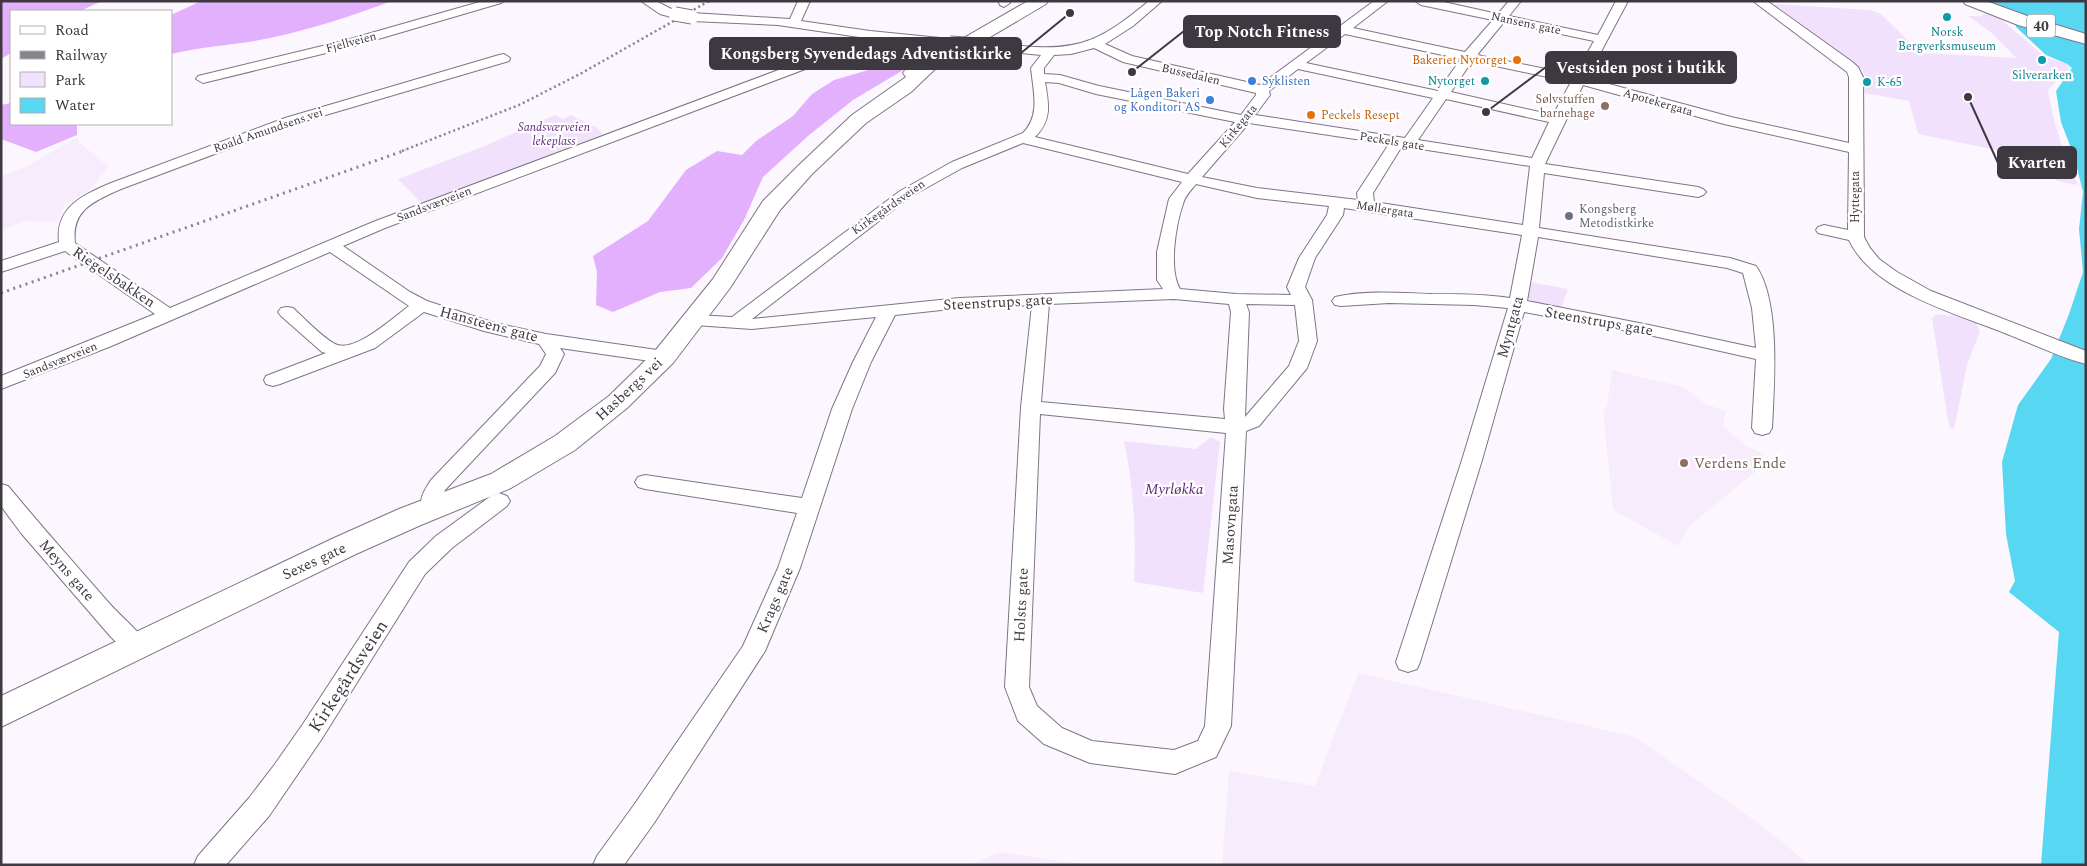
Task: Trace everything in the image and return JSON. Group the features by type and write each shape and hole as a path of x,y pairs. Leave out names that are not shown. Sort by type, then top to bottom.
{"street":[{"name":"Fjellveien","path":"203,79 347,44 497,1"},
{"path":"648,1 664,11 692,17 794,23 870,35 1051,51 1071,50 1094,44 1114,34 1156,1"},
{"path":"794,23 804,1"},
{"name":"Hasbergs vei","path":"432,508 501,481 551,453 602,416 664,357 695,320 733,268 771,206 774,193 782,180 808,148 865,101 1040,1"},
{"name":"Kirkegata","path":"1174,294 1166,280 1165,252 1177,200 1192,179 1245,119 1263,95 1262,90 1382,1"},
{"name":"Nansens gate","path":"1421,1 1601,39"},
{"path":"1366,205 1365,193 1377,172 1442,95 1469,56 1515,1"},
{"name":"Hyttegata","path":"1759,1 1853,70 1856,77 1856,237 1862,250 1873,263 1890,276 1925,295 2086,358"},
{"name":"40","path":"1971,1 2086,40"},
{"name":"Myntgata","path":"1408,662 1472,460 1518,303 1531,230 1537,165 1578,80 1620,2"},
{"name":"Apotekergata","path":"1344,30 1578,80 1729,120 1856,149"},
{"name":"Sandsværveien","path":"1,383 437,202 832,54 860,42 870,35"},
{"name":"Bussedalen","path":"1094,44 1128,59 1262,90"},
{"path":"1037,78 1038,66 1051,51"},
{"name":"Roald Amundsens vei","path":"67,245 64,235 69,217 77,207 116,186 290,122 504,58"},
{"path":"1296,65 1558,120"},
{"name":"Peckels gate","path":"1037,78 1060,80 1096,90 1245,119 1698,192"},
{"name":"Kirkegårdsveien","path":"734,324 904,194 957,165 1023,139 1038,126 1041,114 1042,96 1037,78"},
{"name":"Møllergata","path":"1023,139 1257,193 1366,205 1730,263 1750,270 1754,280 1765,327 1766,356"},
{"path":"1031,407 1236,427 1252,421 1298,368 1308,341 1303,300 1296,288 1307,258 1335,215 1338,202"},
{"path":"1824,230 1856,237"},
{"name":"Riegelsbakken","path":"1,267 67,245 168,315"},
{"name":"Hansteens gate","path":"332,245 404,296 422,305 490,327 546,340 664,357"},
{"name":"Steenstrups gate","path":"695,320 734,324 769,323 960,303 1174,294 1236,299 1303,300"},
{"name":"Steenstrups gate","path":"1341,301 1364,297 1494,300 1518,303 1534,309 1649,330 1766,356"},
{"name":"Masovngata","path":"1207,749 1218,726 1236,427 1234,409 1240,312 1236,299"},
{"name":"Holsts gate","path":"1041,300 1031,407 1017,687 1027,713 1053,736 1090,752 1175,762 1207,749"},
{"path":"273,380 369,344 422,305"},
{"name":"Krags gate","path":"608,865 753,651 790,568 842,409 862,362 889,309"},
{"path":"287,312 328,348 344,353"},
{"path":"432,508 432,495 438,485 548,369 555,354 546,340"},
{"path":"1762,428 1766,356"},
{"path":"645,482 809,507"},
{"name":"Meyns gate","path":"1,491 29,527 128,638"},
{"name":"Kirkegårdsveien","path":"208,865 258,807 290,764 417,568 444,542 499,501"},
{"name":"Sexes gate","path":"1,712 128,638 432,508"}],"shaded area":[{"path":"1,1 102,1 82,10 10,10 10,54 1,59"},
{"path":"201,1 392,1 332,22 286,34 172,54 172,15"},
{"path":"928,46 940,48 853,100 808,136 763,177 744,220 722,258 691,288 660,292 613,312 596,305 597,272 593,256 648,221 686,170 717,151 742,155 756,141 793,116 812,94 834,80 872,69 896,50 905,48 909,51 924,51"},
{"path":"10,103 10,125 77,125 77,135 36,152 1,139 1,105"},
{"path":"77,137 79,142 109,167 88,191 65,204 57,222 27,221 1,230 1,176 26,167"},
{"name":"Verdens Ende","path":"1612,370 1684,387 1705,404 1726,411 1723,426 1746,446 1764,454 1755,472 1689,526 1678,546 1613,510 1603,411 1607,406"},
{"path":"1358,673 1635,737 1760,824 1810,865 1222,865 1229,771 1315,786"},
{"path":"998,852 1089,865 970,865"}],"green space":[{"path":"1774,4 1870,10 1881,14 1921,53 2016,58 1993,34 1968,16 1981,16 1987,12 1997,16 2044,56 2066,64 2070,68 2048,90 2060,139 2078,185 2057,181 2045,167 2026,156 1918,134 1909,101 1864,93 1866,80 1863,70 1798,24"},
{"name":"Sandsværveien lekeplass","path":"555,115 563,119 571,115 597,128 603,134 421,203 398,179 482,147"},
{"path":"1530,282 1568,289 1561,309 1534,303 1528,298"},
{"path":"1954,313 1975,321 1980,331 1967,365 1954,429 1949,427 1932,318 1937,314 1951,316"},
{"name":"Myrløkka","path":"1211,437 1220,442 1203,593 1134,582 1134,511 1124,441 1196,449"}],"water":[{"path":"1988,1 2086,1 2086,865 2041,865 2059,632 2009,592 2015,581 2006,534 2002,462 2018,405 2051,359 2083,272 2079,229 2083,192 2074,156 2061,122 2056,91 2072,68 2046,55 2016,27 2013,13"}],"railway":[{"path":"402,151 519,105 580,74 709,1"},
{"path":"1,293 406,150"}],"place":[{"name":"Kongsberg Syvendedags Adventistkirke","path":"1070,13"},
{"name":"Norsk Bergverksmuseum","path":"1947,17"},
{"name":"Bakeriet Nytorget","path":"1517,60"},
{"name":"Silverarken","path":"2042,60"},
{"name":"Top Notch Fitness","path":"1132,72"},
{"name":"Syklisten","path":"1252,81"},
{"name":"Nytorget","path":"1485,81"},
{"name":"K-65","path":"1867,82"},
{"name":"Kvarten","path":"1968,97"},
{"name":"Lågen Bakeri og Konditori AS","path":"1210,100"},
{"name":"Sølvstuffen barnehage","path":"1605,106"},
{"name":"Vestsiden post i butikk","path":"1486,112"},
{"name":"Peckels Resept","path":"1311,115"},
{"name":"Kongsberg Metodistkirke","path":"1569,216"},
{"name":"Verdens Ende","path":"1684,463"}]}
